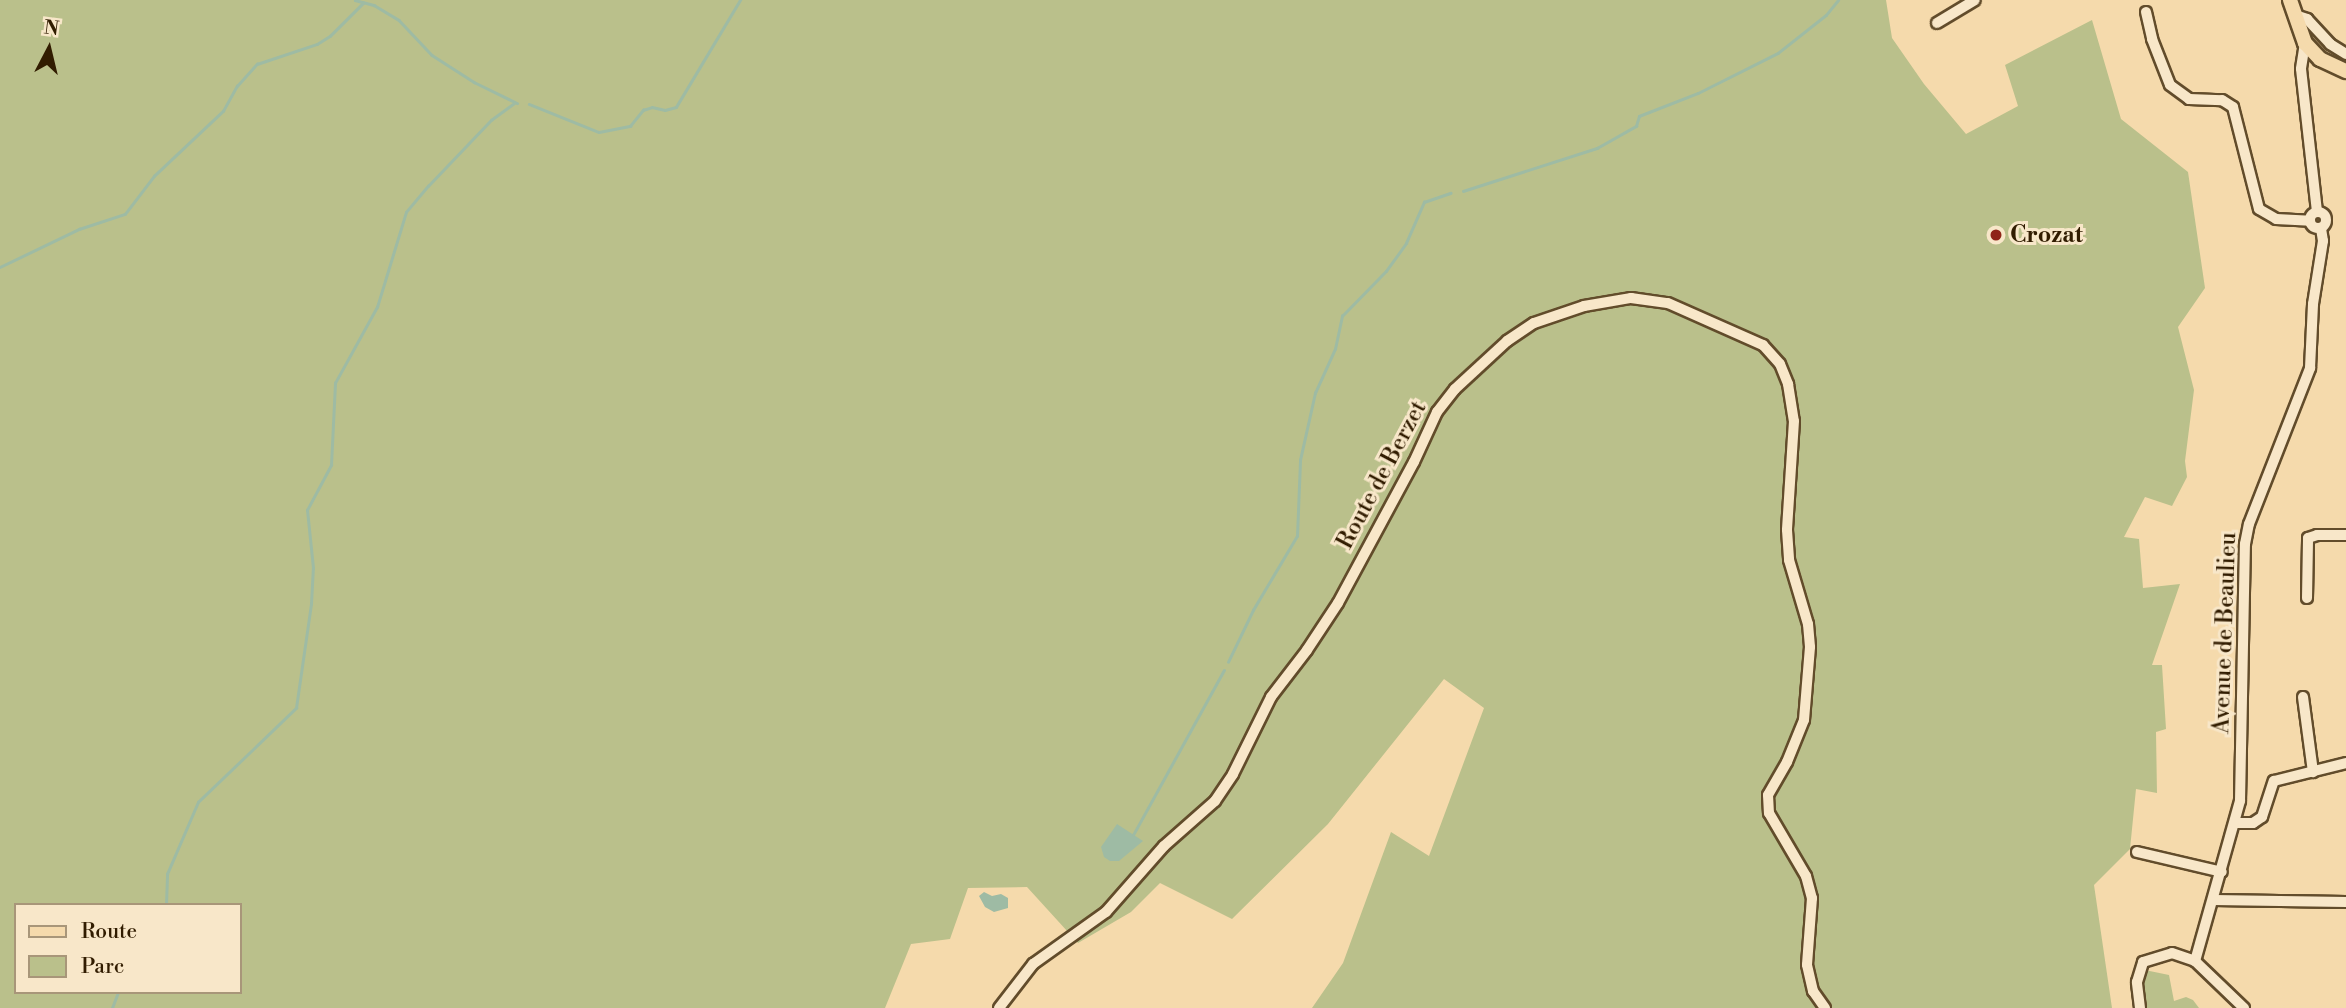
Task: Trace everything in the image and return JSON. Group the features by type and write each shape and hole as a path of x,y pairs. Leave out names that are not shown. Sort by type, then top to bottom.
{"main road":[{"path":"2290,0 2305,43 2316,55 2346,71"}],"street":[{"path":"1937,23 1975,0"},
{"path":"2146,12 2152,39 2169,85 2189,99 2222,100 2233,107 2259,209 2276,219 2313,216 2301,69 2305,43"},
{"path":"2295,15 2307,19 2330,44 2346,54"},
{"path":"2303,78 2309,61 2316,55"},
{"name":"Avenue de Beaulieu","path":"2195,961 2240,801 2245,544 2249,524 2310,368 2313,304 2323,241 2321,228 2312,226 2313,216"},
{"name":"Route de Berzet","path":"999,1008 1033,964 1106,912 1164,846 1215,801 1234,774 1270,697 1307,650 1338,603 1414,462 1437,412 1455,389 1507,341 1534,323 1603,301 1650,299 1668,303 1763,345 1780,364 1788,384 1794,421 1787,530 1789,560 1808,624 1810,647 1804,720 1787,762 1769,795 1769,813 1806,876 1812,898 1807,965 1813,991 1825,1008"},
{"path":"2307,598 2308,538 2317,535 2346,535"},
{"path":"2303,697 2313,772"},
{"path":"2235,823 2253,823 2262,817 2274,781 2346,762"},
{"path":"2137,852 2222,872"},
{"path":"2214,900 2346,902"},
{"path":"2140,1008 2137,982 2143,961 2172,953 2195,961 2244,1008"}],"green space":[{"path":"0,0 1886,0 1892,38 1924,84 1966,134 2018,106 2005,65 2092,20 2121,119 2188,172 2205,288 2178,327 2194,390 2185,461 2187,477 2172,506 2145,497 2124,537 2139,539 2143,588 2180,584 2152,665 2162,665 2166,729 2156,732 2157,793 2136,789 2130,849 2094,885 2112,1008 1312,1008 1343,963 1391,832 1429,856 1484,708 1444,679 1328,824 1232,919 1160,883 1131,912 1078,943 1027,887 968,888 950,939 911,944 885,1008 0,1008"},
{"path":"2140,969 2169,975 2174,1001 2186,997 2193,1000 2199,1008 2140,1008"}],"shaded area":[{"path":"1117,824 1143,841 1119,861 1110,861 1104,857 1101,847"},
{"path":"984,892 992,896 1001,894 1008,898 1008,908 994,912 985,907 979,896"}],"waterway":[{"path":"355,0 374,5 399,20 432,55 474,82 517,103"},
{"path":"529,104 599,132 630,126 643,110 652,107 665,110 676,107 740,0"},
{"path":"1463,191 1597,148 1636,126 1639,116 1698,93 1778,53 1826,15 1838,0"},
{"path":"0,267 79,229 125,214 154,176 223,111 237,86 257,64 317,44 330,36 363,3"},
{"path":"166,903 167,874 198,802 296,708 311,604 313,568 307,510 331,465 335,383 377,307 406,212 491,120 514,103"},
{"path":"1228,662 1253,610 1297,536 1300,460 1315,393 1335,349 1342,316 1386,271 1406,243 1424,202 1450,193"},
{"path":"1133,835 1224,670"},
{"path":"112,1008 117,994"}],"place":[{"name":"Crozat","path":"1996,235"}]}
